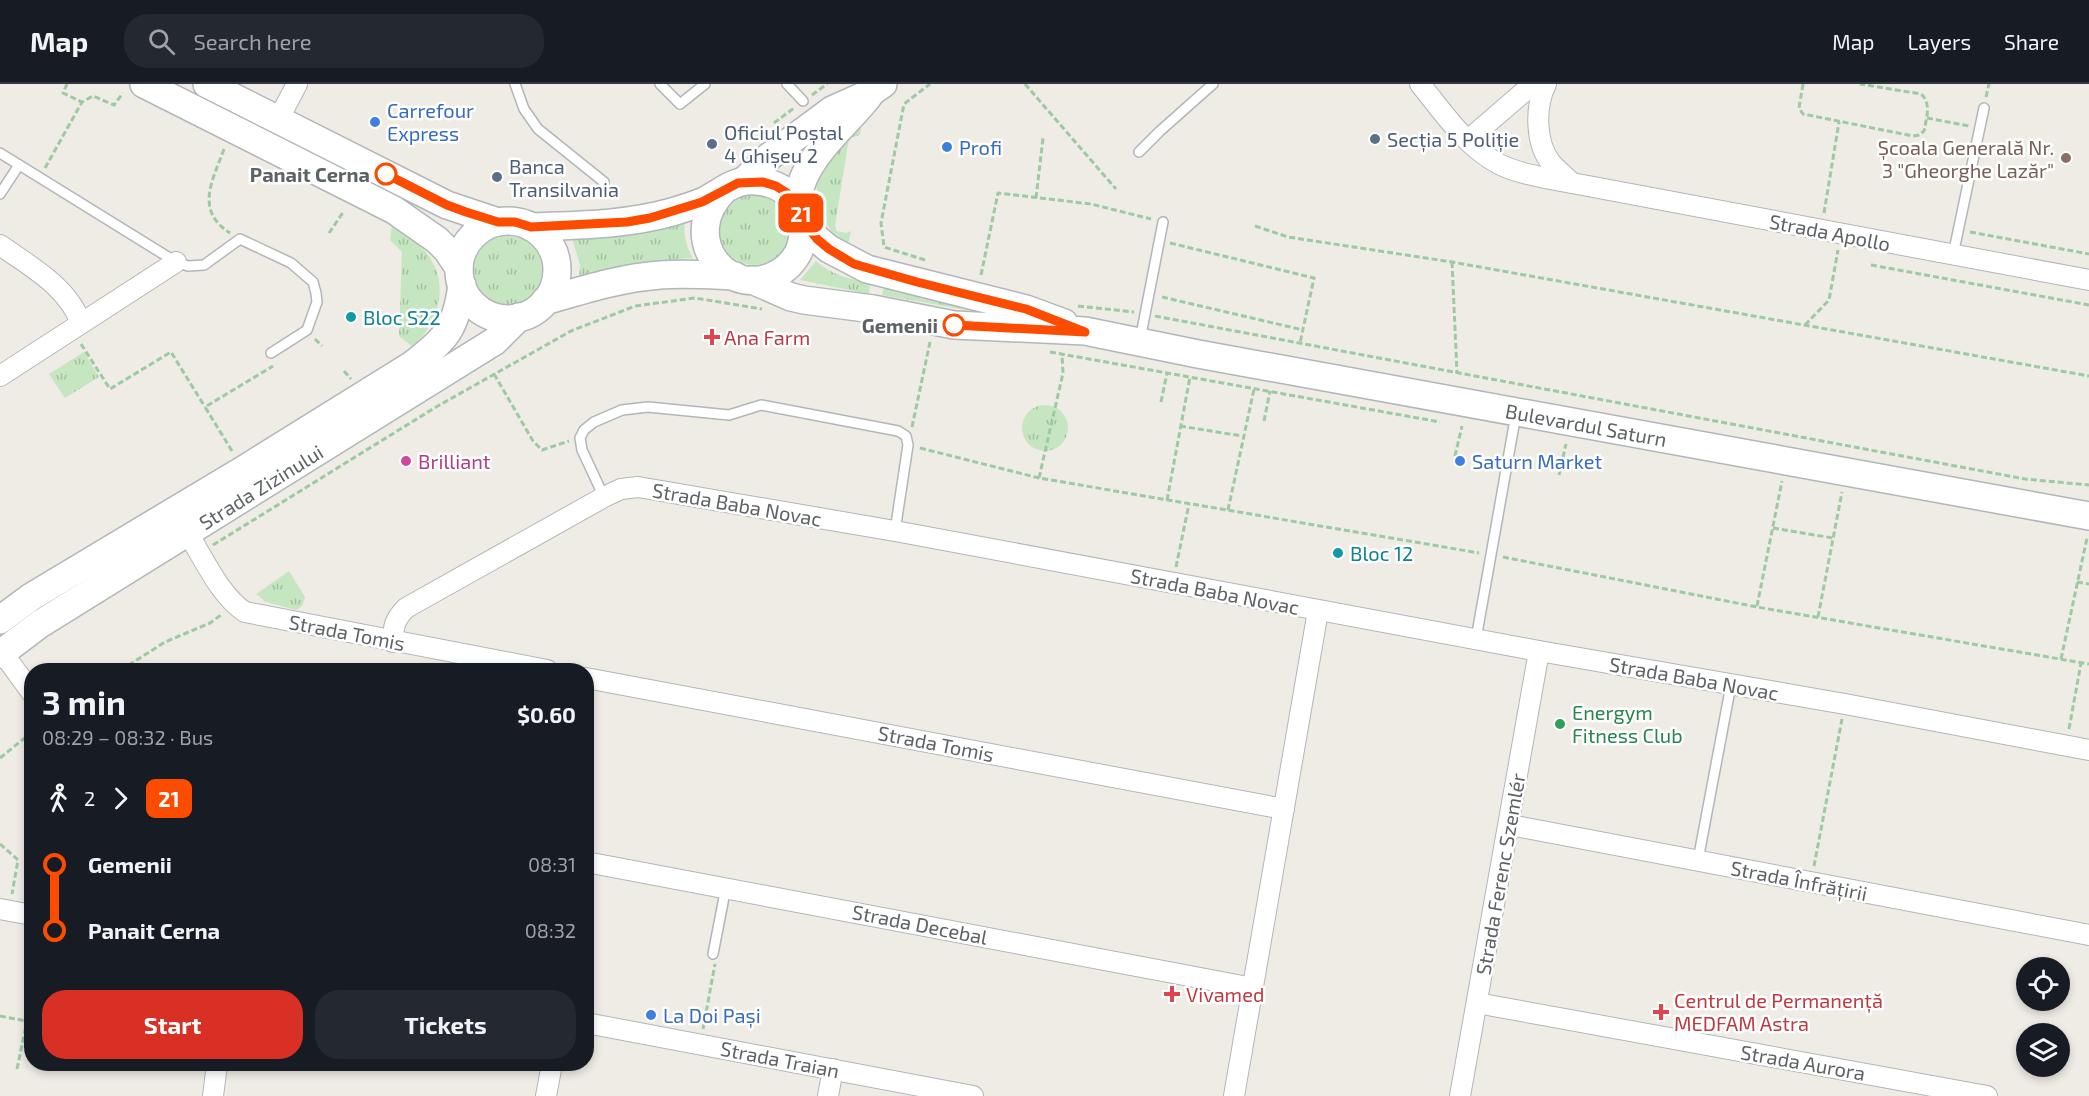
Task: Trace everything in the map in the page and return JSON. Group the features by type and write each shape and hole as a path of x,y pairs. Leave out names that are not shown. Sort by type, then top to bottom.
{"main road":[{"path":"207,84 447,205 498,222 515,222 531,227 627,222 673,212 702,202 734,186 763,182 787,193 799,212 804,233 796,258 787,268 765,279 685,274 632,278 545,301"},
{"path":"134,88 394,210 437,240 447,250 470,301 484,312 501,318 529,314 545,301 554,285 556,266 551,247 546,239 531,227"},
{"path":"743,278 726,272 711,255 704,232 709,209 770,156 832,110 877,89"},
{"path":"799,212 806,172 827,143 877,89"},
{"name":"Bulevardul Saturn","path":"799,212 817,239 829,249 867,269 1026,309 1085,332"},
{"path":"460,277 462,255 467,244 486,226 498,222"},
{"name":"Strada Zizinului","path":"0,620 31,597 412,365 447,335 459,307 460,277"},
{"name":"Bulevardul Saturn","path":"743,278 804,300 873,309 954,325 1085,332 1517,411 2088,530"},
{"name":"Strada Zizinului","path":"1,653 40,624 194,542 495,341 519,317"}],"street":[{"path":"278,120 297,84"},
{"name":"Strada Apollo","path":"1420,84 1468,140 1498,164 1523,173 2089,280"},
{"path":"1468,140 1533,84"},
{"path":"1546,84 1538,107 1539,132 1549,161 1572,183"},
{"path":"0,245 53,283 69,299 79,330"},
{"path":"0,376 79,330 176,262"},
{"name":"Strada Baba Novac","path":"393,642 393,626 406,608 604,497 621,489 638,486 2089,750"},
{"name":"Strada Tomis","path":"194,542 225,594 234,605 245,612 508,663"},
{"path":"1234,1096 1318,611"},
{"name":"Strada Ferenc Szemlér","path":"1460,1096 1539,651"},
{"path":"1,653 24,683"},
{"name":"Strada Tomis","path":"594,680 1284,809"},
{"name":"Strada Înfrățirii","path":"1509,825 2089,935"},
{"name":"Strada Decebal","path":"594,863 1253,988"},
{"path":"4,910 24,914"},
{"name":"Strada Aurora","path":"1477,1003 1987,1096"},
{"name":"Strada Traian","path":"594,1024 973,1096"},
{"path":"828,1096 833,1069"},
{"path":"213,1096 216,1071"},
{"path":"546,1096 551,1071"}],"lane":[{"path":"515,84 524,109 538,129 604,182"},
{"path":"660,84 680,104 705,84"},
{"path":"787,84 803,102"},
{"path":"1139,152 1213,84"},
{"path":"1953,255 1984,108"},
{"path":"0,153 176,262 188,266 204,265 240,239 291,263 312,282 317,302 307,330 271,353"},
{"path":"0,194 19,165"},
{"path":"1140,343 1163,222"},
{"path":"604,497 582,450 580,438 584,430 594,422 622,410 648,406 729,415 761,405 898,431 906,436 908,445 895,531"},
{"path":"1476,639 1517,411"},
{"path":"1698,860 1731,685"},
{"path":"713,954 726,887"}],"path":[{"path":"67,84 63,93 82,102"},
{"path":"930,84 904,105 881,223 884,248 935,263"},
{"path":"1025,84 1116,189"},
{"path":"1803,84 1799,108 1803,114 1913,136 1924,131 1928,103 1921,94 1860,84"},
{"path":"39,178 82,102 93,96 114,105 134,88"},
{"path":"1927,118 1980,129"},
{"path":"1821,230 1839,122"},
{"path":"1036,198 1043,138"},
{"path":"224,147 208,196 210,211 220,226 240,239"},
{"path":"972,274 981,277 998,193 1091,204 1163,222"},
{"path":"329,234 344,211"},
{"path":"1255,226 1288,237 1452,262 2089,376"},
{"path":"1958,230 2089,254"},
{"path":"1805,325 1829,300 1841,233"},
{"path":"1159,241 1314,278 1300,343"},
{"path":"1452,262 1457,373"},
{"path":"1872,265 2089,305"},
{"path":"1148,293 1303,330"},
{"path":"194,542 571,331 635,306 695,298 765,309"},
{"path":"1075,306 1144,314 2025,479 2089,485"},
{"path":"79,330 110,389 171,352 243,470"},
{"path":"931,335 908,445 1039,478 1491,555 1757,607 2089,664"},
{"path":"1040,351 1451,424"},
{"path":"1039,478 1063,373 1062,354"},
{"path":"205,407 276,364"},
{"path":"1161,402 1167,373"},
{"path":"494,374 533,441 542,450 580,438"},
{"path":"1167,500 1190,377"},
{"path":"1228,510 1254,388"},
{"path":"1264,421 1270,391"},
{"path":"1180,426 1242,436"},
{"path":"1455,456 1462,426 1472,427"},
{"path":"1559,476 1566,444"},
{"path":"1757,607 1782,481 1792,483"},
{"path":"1818,617 1842,492 1832,490"},
{"path":"1173,583 1189,504"},
{"path":"1773,528 1833,538"},
{"path":"2061,659 2088,530"},
{"path":"2078,582 2089,584"},
{"path":"132,663 165,642 210,623 223,614"},
{"path":"2066,746 2081,663"},
{"path":"1811,882 1845,704"},
{"path":"0,758 24,738"},
{"path":"0,844 18,860 4,910"},
{"path":"700,1044 715,963 713,954"},
{"path":"0,1016 24,1021"},
{"path":"17,1069 24,1042"}],"green space":[{"path":"861,128 860,135 849,138 835,226 837,231 846,233 851,231 848,245 831,231 824,219 819,208 816,183 819,171 841,138"},
{"path":"747,193 761,193 780,203 790,222 790,236 780,255 761,265 747,265 728,255 718,236 718,222 728,203"},
{"path":"687,215 685,237 693,258 640,262 579,278 580,265 572,238"},
{"path":"392,225 418,243 435,266 439,280 440,294 437,309 428,328 413,347 399,336 402,252 390,240"},
{"path":"508,236 521,239 532,246 539,257 542,270 539,283 532,294 521,301 508,304 495,301 484,294 477,283 474,270 477,257 484,246 495,239"},
{"path":"816,261 834,273 870,283 869,294 800,280"},
{"path":"884,286 989,314 882,295"},
{"path":"84,352 99,377 65,398 49,374"},
{"path":"1045,405 1061,412 1068,428 1061,444 1045,451 1029,444 1022,428 1029,412"},
{"path":"289,571 305,597 302,606 296,610 266,602 256,594"}],"bus line":[{"name":"21","path":"386,174 447,205 466,212 498,222 515,222 531,227 627,222 650,218 702,202 744,181 763,182 787,193 796,203 803,221 817,239 854,264 1026,309 1085,332 954,325"}],"place":[{"name":"Carrefour Express","path":"375,122"},
{"name":"Secția 5 Poliție","path":"1375,139"},
{"name":"Oficiul Poștal 4 Ghișeu 2","path":"712,144"},
{"name":"Profi","path":"947,147"},
{"name":"Școala Generală Nr. 3 \"Gheorghe Lazăr\"","path":"2066,158"},
{"name":"Panait Cerna","path":"386,174"},
{"name":"Banca Transilvania","path":"497,177"},
{"name":"Bloc S22","path":"351,317"},
{"name":"Gemenii","path":"954,325"},
{"name":"Ana Farm","path":"712,337"},
{"name":"Brilliant","path":"406,461"},
{"name":"Saturn Market","path":"1460,461"},
{"name":"Bloc 12","path":"1338,553"},
{"name":"Energym Fitness Club","path":"1560,724"},
{"name":"Vivamed","path":"1172,994"},
{"name":"Centrul de Permanență MEDFAM Astra","path":"1661,1012"},
{"name":"La Doi Pași","path":"651,1015"}]}
